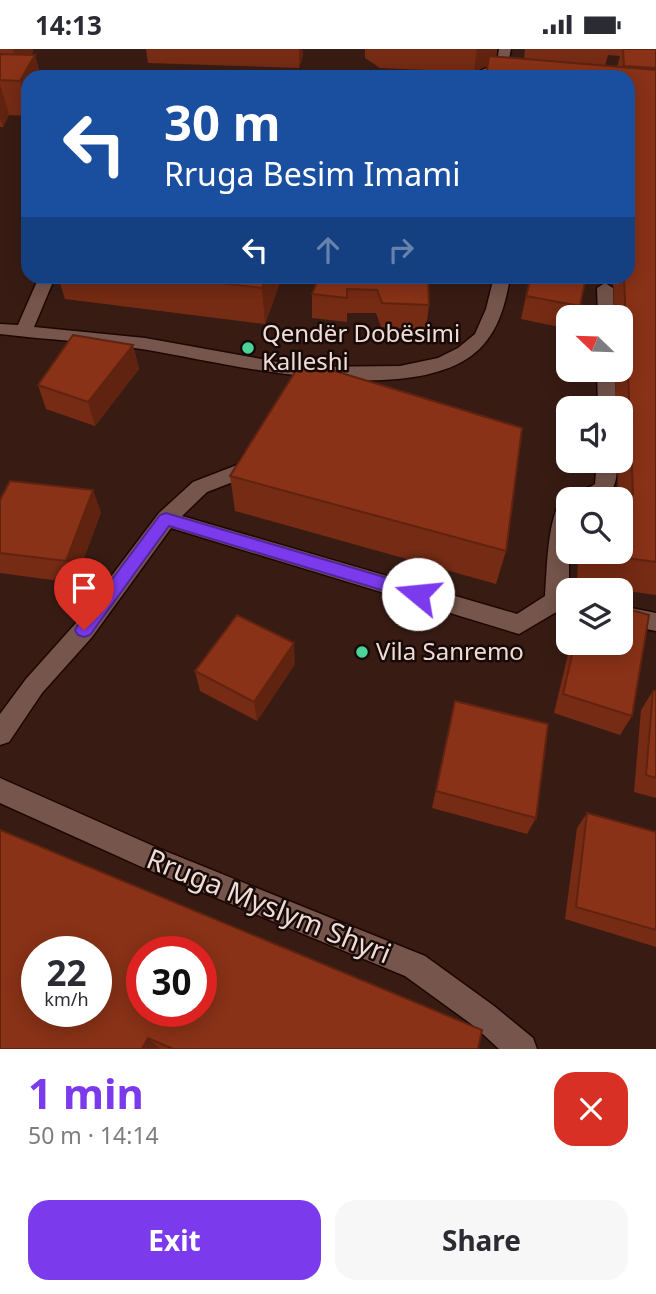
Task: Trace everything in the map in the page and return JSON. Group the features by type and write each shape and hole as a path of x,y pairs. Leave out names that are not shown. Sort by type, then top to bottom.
{"street":[{"path":"490,70 503,65 505,49"},
{"path":"24,331 44,284"},
{"path":"0,329 145,344 302,372 401,371 430,367 466,351 483,336 500,284"},
{"path":"605,288 606,305"},
{"path":"290,396 302,372"},
{"path":"0,734 34,686 84,630 166,519 201,487 244,470 264,439"},
{"path":"166,519 519,624 556,606"},
{"path":"633,617 656,622"},
{"name":"Rruga Myslym Shyri","path":"0,790 153,859 415,966 484,1016 522,1049"}],"building":[{"path":"623,49 656,49 656,68 624,66"},
{"path":"0,54 35,55 26,70 21,70 20,81 0,80"},
{"path":"489,56 656,70 656,562 633,559 633,396 629,396 628,382 634,381 634,305 625,305 624,284 635,284 635,70 487,70"},
{"path":"228,284 263,284 262,288"},
{"path":"316,284 428,284 429,305 382,303 377,290 347,289 347,298 312,294"},
{"path":"529,284 585,284 580,305 526,296"},
{"path":"73,335 133,345 88,402 38,385"},
{"path":"302,361 522,428 506,551 230,476"},
{"path":"10,481 93,490 66,561 0,553 0,500"},
{"path":"633,610 649,615 632,716 563,694 572,655 633,655"},
{"path":"237,615 294,643 254,702 195,671"},
{"path":"653,691 656,691 656,778 646,775"},
{"path":"455,701 548,724 536,818 436,791"},
{"path":"587,813 656,832 656,930 576,907"},
{"path":"0,830 482,1030 478,1049 173,1049 148,1038 142,1049 0,1049"}],"place":[{"name":"Qendër Dobësimi Kalleshi","path":"248,348"},
{"name":"Vila Sanremo","path":"362,652"}],"route":[{"path":"84,630 166,519 418,594"}]}
